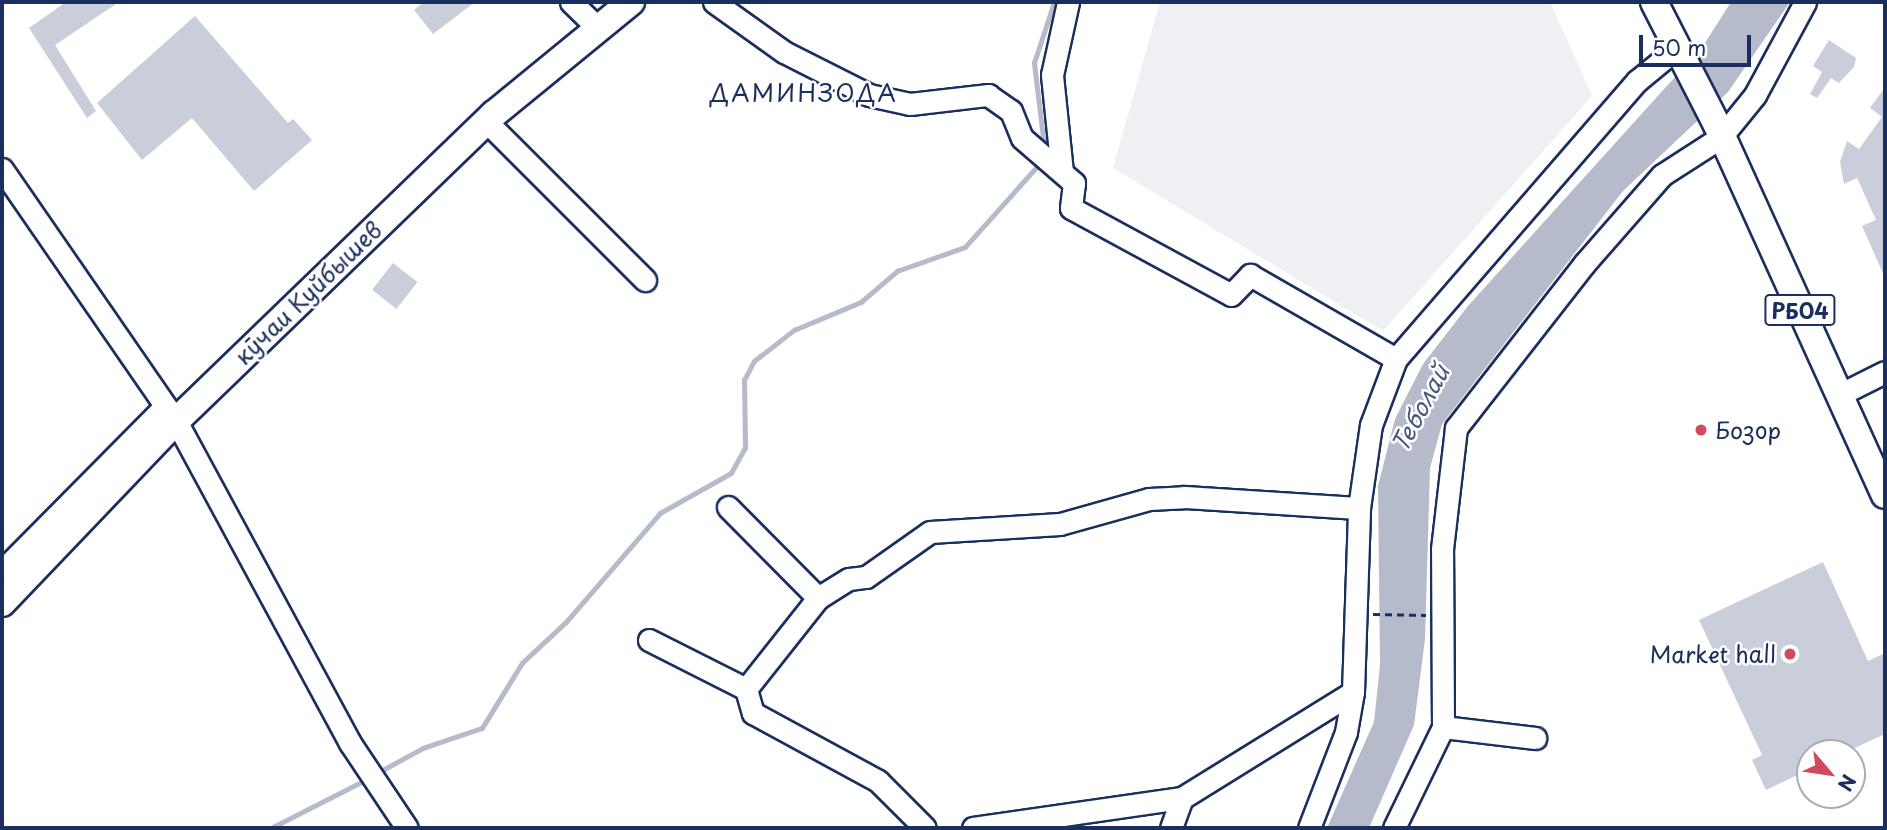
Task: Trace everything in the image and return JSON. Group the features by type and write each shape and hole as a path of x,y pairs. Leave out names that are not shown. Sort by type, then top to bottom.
{"main road":[{"name":"кӯчаи Куйбышев","path":"2,603 171,414 486,121 631,2"},
{"name":"РБ04","path":"1654,2 1719,131 1885,495"},
{"name":"РБ04","path":"1661,2 1677,48"}],"street":[{"path":"713,2 784,52 869,95 910,104 988,95 1011,111 1023,138 1074,183 1071,208 1231,295 1250,275 1396,359"},
{"path":"1049,161 1052,75 1068,2"},
{"path":"1394,828 1443,727 1442,549 1456,428 1584,264 1662,175 1719,131 1755,96 1805,2"},
{"path":"579,4 599,29"},
{"path":"1309,828 1346,732 1353,692 1359,508 1371,425 1396,359 1637,81 1677,48"},
{"path":"486,121 645,280"},
{"path":"2,169 171,414 373,776 407,828"},
{"path":"1839,395 1885,372"},
{"path":"2,571 171,414"},
{"path":"746,689 818,598 849,579 866,577 930,532 962,526 1060,524 1149,499 1184,497 1359,508"},
{"path":"727,507 818,598"},
{"path":"649,640 746,689 753,713 878,781 925,828"},
{"path":"973,828 1182,798 1353,692"},
{"path":"1443,727 1535,738"},
{"path":"1171,828 1182,798"}],"path":[{"path":"1367,614 1435,615"}],"shaded area":[{"path":"1160,2 1550,2 1592,96 1383,331 1113,168"}],"water":[{"name":"Теболай","path":"1731,2 1790,2 1728,92 1623,191 1442,424 1430,468 1425,639 1414,725 1369,828 1327,828 1374,722 1380,665 1378,486 1395,419 1423,364 1468,306 1703,46"}],"building":[{"path":"66,2 119,2 55,45 96,111 87,118 29,28"},
{"path":"424,2 475,2 433,34 414,10"},
{"path":"195,16 288,123 293,119 312,140 254,191 192,118 142,160 97,103"},
{"path":"1829,40 1856,58 1854,67 1839,83 1831,78 1817,98 1810,94 1822,72 1813,66"},
{"path":"1885,87 1885,278 1862,226 1876,220 1857,178 1844,184 1840,162 1847,141 1859,149 1882,117 1870,108"},
{"path":"393,263 417,282 396,309 372,290"},
{"name":"Market hall","path":"1823,562 1868,661 1885,653 1885,734 1866,743 1866,739 1796,739 1796,776 1766,790 1752,760 1762,755 1699,620"}],"waterway":[{"path":"1044,146 1034,63 1054,2"},
{"path":"377,773 423,748 482,728 522,663 566,622 660,513 731,473 745,448 744,380 754,361 794,330 861,302 897,271 965,247 1042,161"},
{"path":"271,828 367,779"}],"place":[{"name":"Бозор","path":"1701,430"},
{"name":"Market hall","path":"1790,654"}],"district":[{"name":"ДАМИНЗОДА","path":"804,93"}]}
